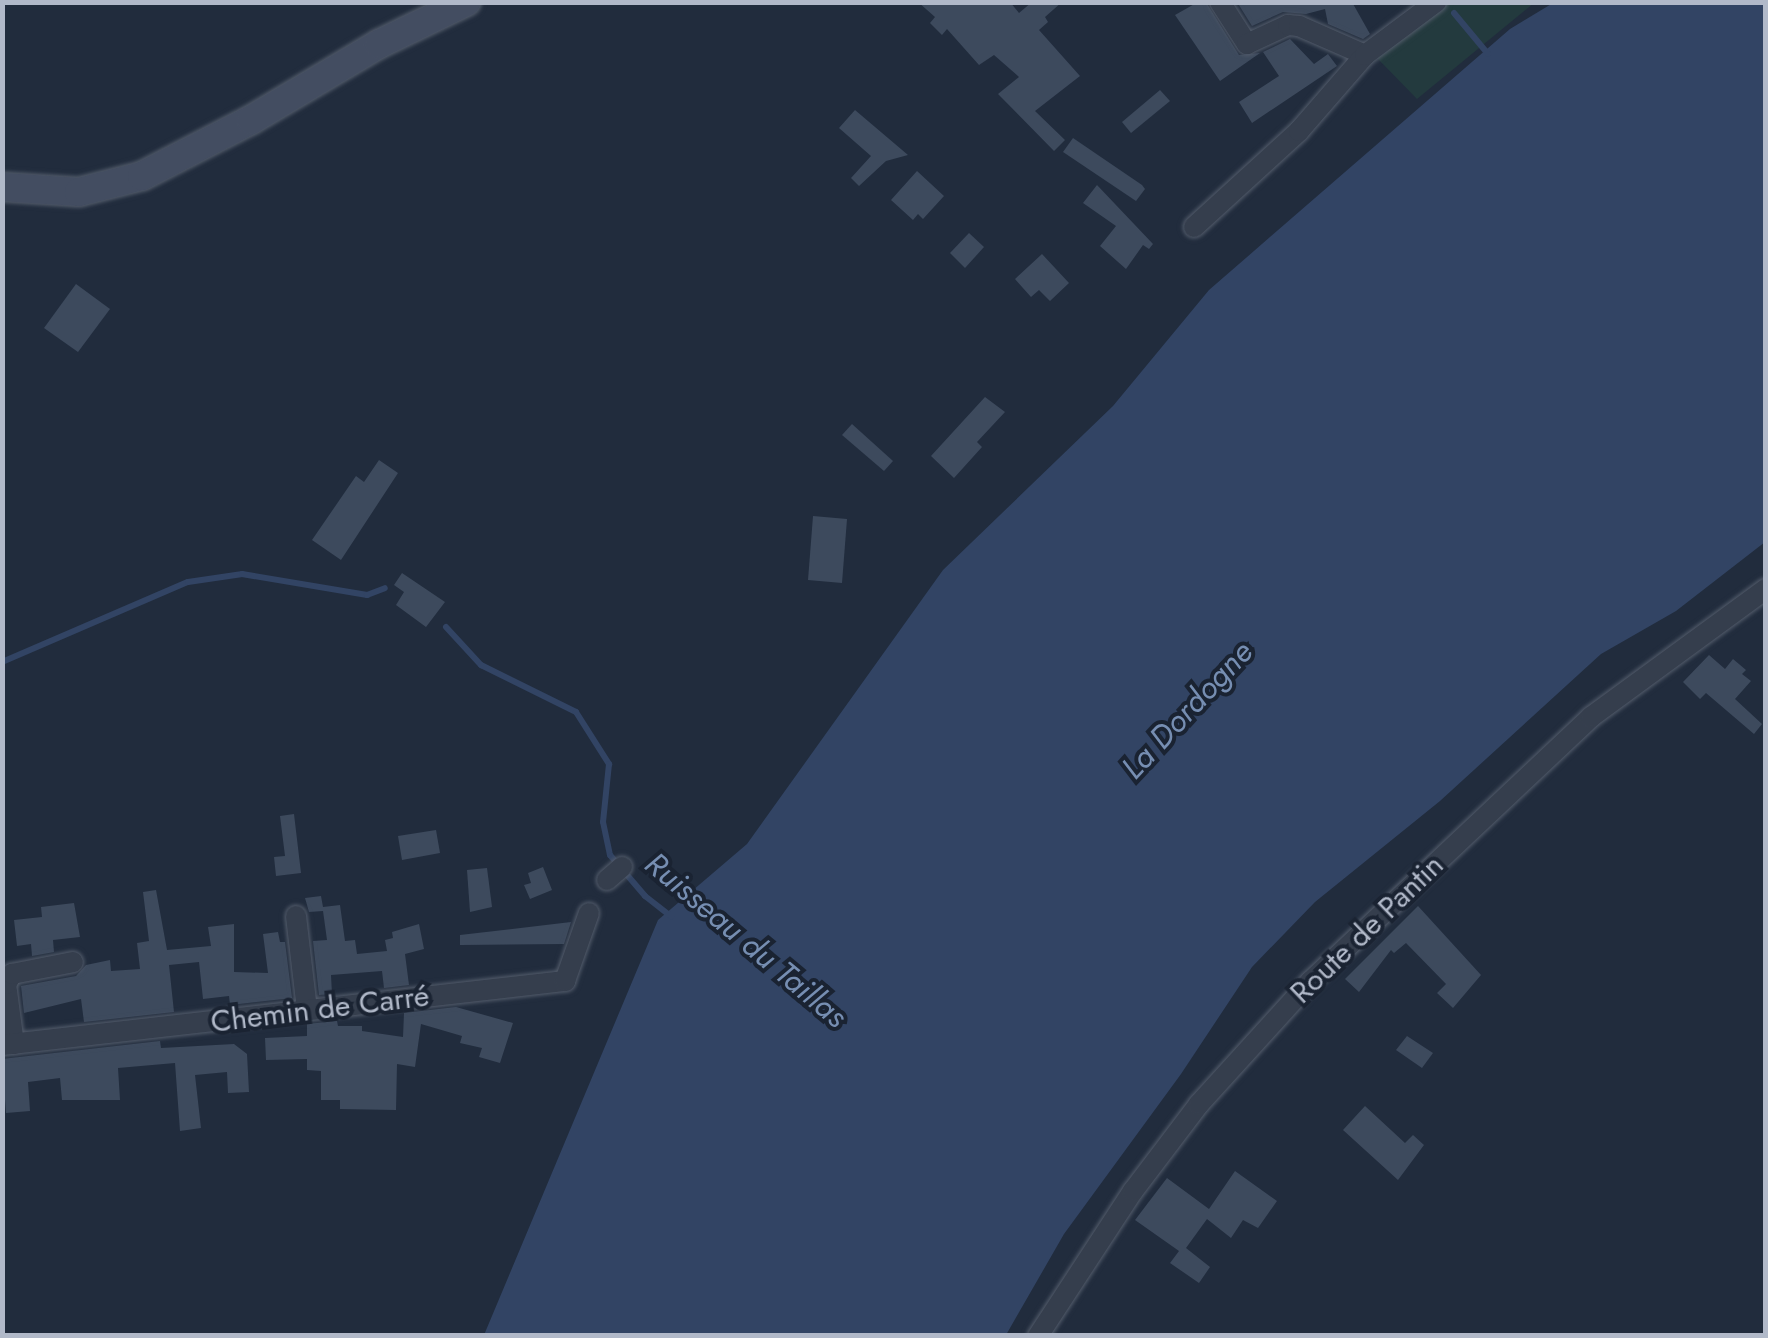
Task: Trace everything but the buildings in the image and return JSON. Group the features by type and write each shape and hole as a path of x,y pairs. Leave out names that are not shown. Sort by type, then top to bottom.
{"main road":[{"path":"2,188 79,192 142,176 252,120 379,44 466,2"}],"street":[{"path":"1220,2 1247,44 1288,26 1299,26 1366,54"},
{"path":"1194,228 1299,131 1366,54 1433,4"},
{"name":"Route de Pantin","path":"1038,1336 1133,1191 1199,1104 1311,982 1591,717 1766,589"},
{"name":"Chemin de Carré","path":"8,1044 566,980 589,913"},
{"path":"296,916 307,1010"},
{"path":"8,1044 6,984 12,974 73,962"}],"green space":[{"path":"1449,3 1534,3 1417,99 1377,58"}],"water":[{"name":"La Dordogne","path":"1553,3 1765,3 1765,542 1676,611 1601,654 1440,801 1315,902 1252,967 1181,1074 1064,1234 1006,1335 484,1335 658,920 747,844 943,570 1113,406 1209,290 1510,29"}],"waterway":[{"path":"1454,13 1488,54"},
{"name":"Ruisseau du Taillas","path":"2,662 188,582 242,574 367,595 385,588"},
{"name":"Ruisseau du Taillas","path":"446,627 481,665 576,712 609,764 603,822 610,855 645,896 671,916"}]}
